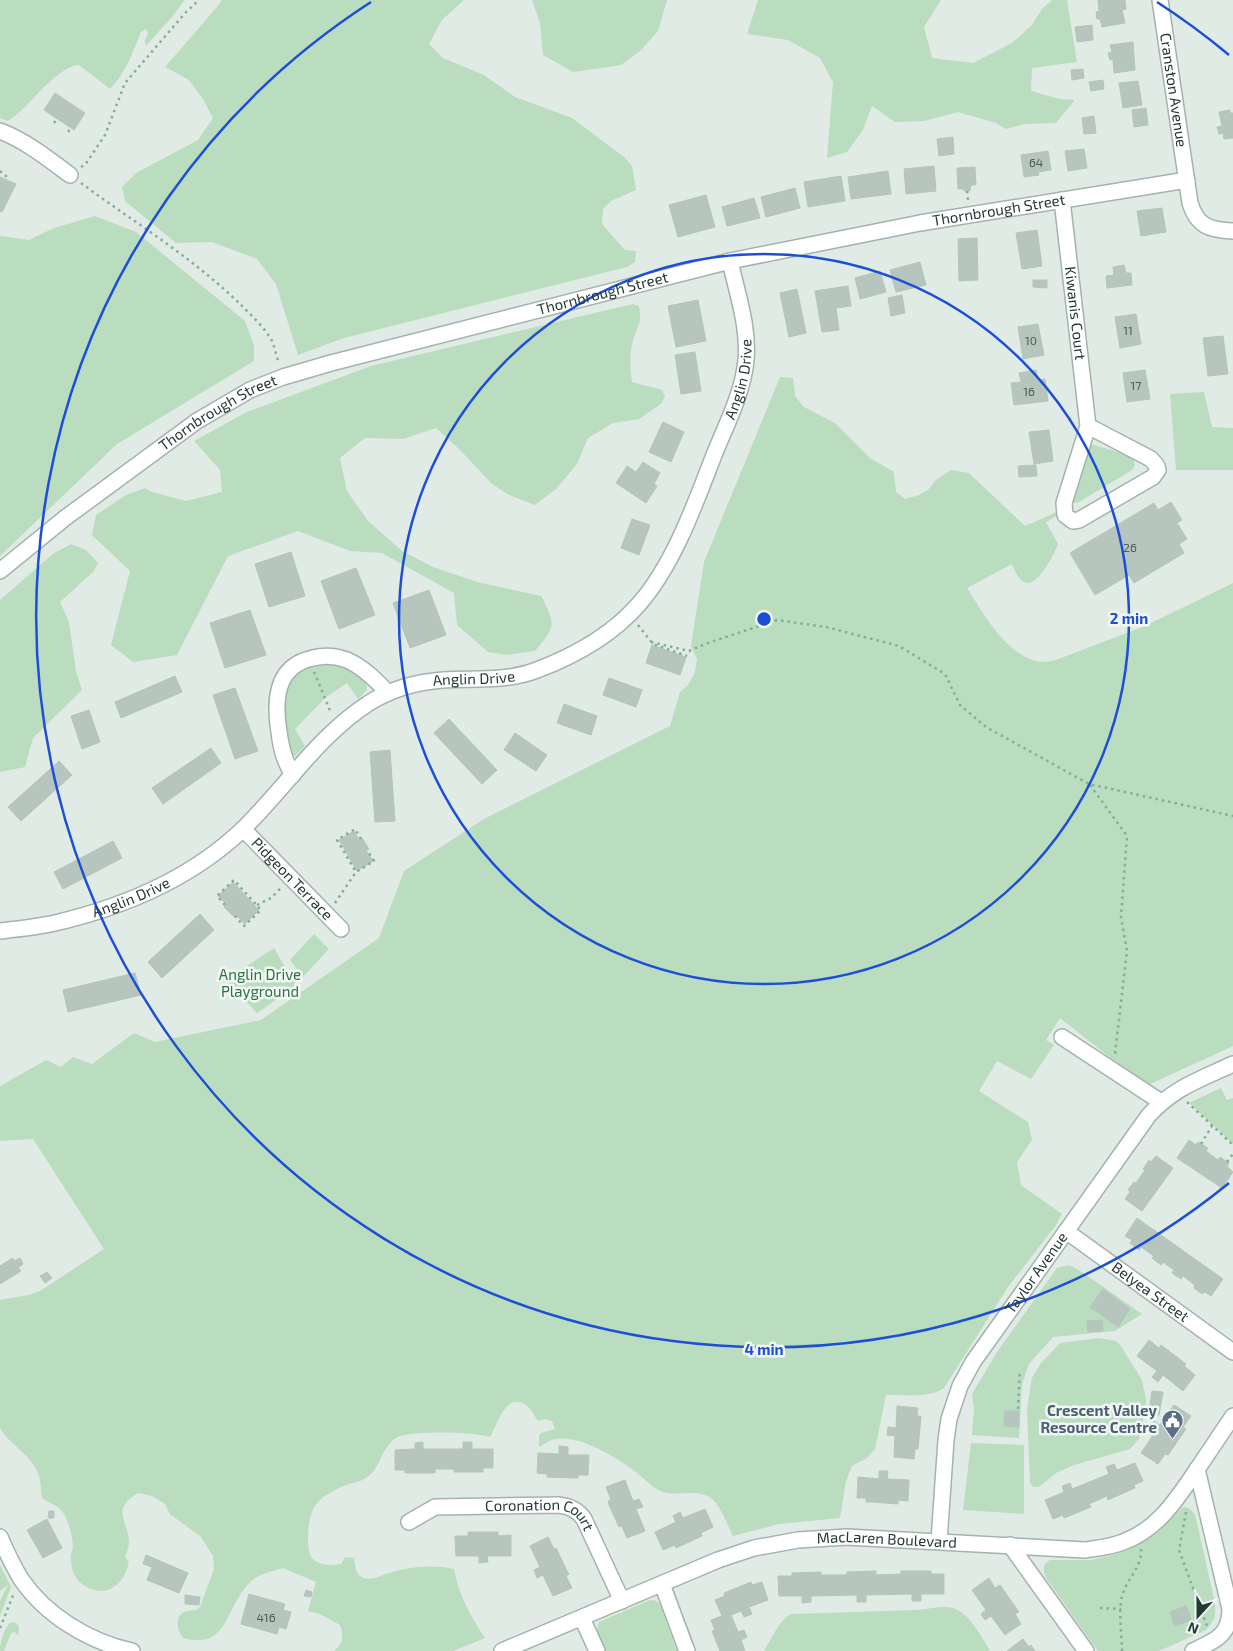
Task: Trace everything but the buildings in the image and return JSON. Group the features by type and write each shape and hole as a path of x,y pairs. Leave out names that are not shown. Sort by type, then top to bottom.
{"street":[{"name":"Cranston Avenue","path":"1160,0 1186,180"},
{"path":"0,131 20,139 70,175"},
{"path":"1186,180 1193,214 1198,220 1210,228 1233,231"},
{"name":"Thornbrough Street","path":"0,571 65,518 197,421 250,390 283,377 357,356 730,261 920,223 1186,180"},
{"name":"Kiwanis Court","path":"1062,200 1088,426 1064,503 1065,515 1073,521 1078,520 1153,477 1158,470 1150,459 1088,426"},
{"name":"Anglin Drive","path":"0,931 54,923 146,893 177,877 243,829 338,727 371,702 388,693 415,684 428,682 499,679 534,671 582,649 604,635 629,614 651,588 665,567 695,503 743,378 747,346 730,261"},
{"path":"293,775 284,761 276,708 277,698 286,674 291,668 308,659 327,656 346,660 373,677 388,693"},
{"name":"Pidgeon Terrace","path":"243,829 342,929"},
{"path":"1062,1037 1161,1102"},
{"name":"Taylor Avenue","path":"939,1542 946,1440 950,1414 960,1386 983,1348 1149,1115 1161,1102 1176,1091 1233,1064"},
{"name":"Belyea Street","path":"1066,1231 1233,1352"},
{"name":"MacLaren Boulevard","path":"502,1651 724,1558 754,1548 798,1540 847,1537 1085,1550 1124,1542 1155,1524 1167,1511 1233,1416"},
{"path":"1193,1651 1213,1641 1224,1632 1229,1622 1230,1609 1197,1469"},
{"name":"Coronation Court","path":"409,1522 435,1507 558,1505 570,1507 578,1511 584,1519 622,1600"},
{"path":"0,1537 22,1580 45,1606 85,1634 106,1644 132,1651"},
{"path":"1010,1545 1086,1651"},
{"path":"662,1584 687,1651"},
{"path":"582,1618 597,1651"}],"path":[{"path":"199,0 186,12 125,83 105,135 85,165 70,175 173,247 216,281 250,314 271,340 283,377"},
{"path":"54,123 57,119"},
{"path":"68,132 71,128"},
{"path":"0,171 6,176 5,179"},
{"path":"629,614 653,644 687,656"},
{"path":"651,642 689,651 704,644 777,620 826,627 899,646 946,674 960,705 986,727 1089,784 1233,816"},
{"path":"308,659 338,727"},
{"path":"1089,784 1126,836 1121,918 1128,951 1114,1071"},
{"path":"356,872 337,840 355,829 361,839"},
{"path":"327,914 356,872 374,861 367,850"},
{"path":"257,905 271,898 291,878"},
{"path":"225,905 217,896 234,880 261,910 244,926 234,915"},
{"path":"1176,1091 1233,1145"},
{"path":"1201,1144 1212,1126"},
{"path":"1227,1162 1233,1154"},
{"path":"1018,1409 1020,1371"},
{"path":"1186,1512 1179,1550 1213,1641"},
{"path":"1122,1651 1121,1609 1124,1591 1141,1556 1141,1548 1135,1537"},
{"path":"0,1628 10,1600 22,1580"},
{"path":"1100,1608 1121,1609"}],"green space":[{"path":"0,0 185,0 146,46 145,40 148,33 146,29 141,32 129,61 120,77 110,89 79,65 72,66 57,75 22,110 8,121 0,118"},
{"path":"222,0 464,0 442,20 429,44 443,58 484,75 515,97 572,118 624,157 632,166 636,190 611,201 603,209 602,224 625,250 636,251 635,262 627,267 344,338 298,355 276,284 257,259 212,242 176,243 125,201 122,187 136,173 198,140 213,118 203,99 189,80 165,67"},
{"path":"532,0 667,0 658,31 640,51 621,65 573,72 543,55 540,23"},
{"path":"758,0 941,0 924,27 932,58 973,63 1012,43 1032,25 1042,9 1052,0 1067,0 1077,62 1032,68 1031,91 1060,99 1075,100 1056,123 1025,124 1006,129 996,123 958,112 924,121 895,122 872,106 863,130 847,152 827,158 833,82 820,58 788,40 747,34"},
{"path":"95,216 136,232 245,321 254,345 254,361 117,444 0,556 0,236 29,240 54,228"},
{"path":"633,304 639,306 640,322 631,348 632,382 662,390 665,397 661,404 639,419 613,423 588,438 577,464 556,489 535,505 507,494 491,483 436,428 403,439 365,438 340,458 347,491 368,521 402,551 433,567 477,582 541,596 552,625 547,636 535,651 507,655 488,652 457,625 454,593 382,553 350,551 298,531 228,556 177,655 133,662 111,645 130,571 92,535 96,515 126,495 145,488 152,492 186,501 222,492 220,470 194,441 247,412 371,366"},
{"path":"780,377 793,378 795,396 804,407 835,423 870,458 894,472 896,492 905,499 928,490 936,480 951,470 969,473 1025,526 1057,512 1058,515 1046,522 1058,544 1049,563 1038,577 1027,583 1022,581 1012,564 967,588 996,631 1014,650 1025,657 1039,662 1056,660 1145,626 1233,583 1233,1046 1146,1086 1060,1018 1046,1040 1054,1045 1031,1079 997,1061 979,1091 1028,1122 1032,1140 1017,1162 1021,1185 1062,1214 1056,1225 1008,1287 944,1388 925,1395 886,1395 875,1449 867,1458 852,1466 846,1481 840,1518 779,1524 733,1536 718,1506 706,1495 693,1493 672,1494 660,1491 618,1460 585,1443 562,1439 550,1441 539,1447 539,1436 541,1433 555,1429 552,1421 545,1419 538,1421 526,1405 513,1402 503,1411 490,1437 442,1433 403,1435 396,1438 388,1446 374,1471 367,1477 346,1485 321,1499 311,1514 309,1527 308,1548 312,1558 318,1563 330,1565 341,1564 345,1557 354,1558 357,1572 364,1578 374,1578 416,1567 454,1569 466,1605 485,1638 453,1651 334,1651 342,1640 340,1625 320,1614 308,1611 316,1582 283,1568 254,1579 244,1589 226,1622 211,1638 199,1640 183,1638 178,1626 178,1618 183,1612 196,1610 200,1607 214,1569 213,1556 201,1537 170,1514 165,1504 152,1496 138,1493 125,1504 123,1509 129,1541 125,1557 129,1562 124,1575 113,1587 104,1591 86,1587 76,1578 72,1569 72,1540 64,1514 57,1507 42,1498 40,1478 37,1471 0,1428 0,1300 40,1291 104,1249 33,1139 0,1141 0,1086 46,1060 61,1067 73,1057 92,1064 134,1033 155,1042 261,1020 379,938 404,871 484,819 670,726 680,692 688,685 695,672 697,659 691,646 704,562"},
{"path":"1204,392 1212,427 1233,428 1233,470 1176,470 1170,394"},
{"path":"1087,443 1125,454 1133,459 1135,465 1132,470 1075,503 1072,500"},
{"path":"71,544 86,550 98,563 93,572 60,602 69,622 76,671 82,690 33,738 25,767 0,772 0,600 54,553"},
{"path":"322,663 351,669 358,673 366,683 367,690 358,699 347,683 325,698 295,729 305,746 295,756 289,749 285,722 285,696 289,685 296,676 307,668"},
{"path":"314,934 329,949 303,977 290,960"},
{"name":"Anglin Drive Playground","path":"274,948 296,986 257,1013 226,980"},
{"path":"1221,1088 1227,1100 1233,1098 1233,1144 1189,1103"},
{"path":"1069,1265 1142,1314 1115,1331 1053,1337 1029,1364 1022,1384 1019,1438 972,1435 974,1409 972,1394 997,1352 1057,1268"},
{"path":"1099,1338 1116,1341 1142,1380 1146,1400 1139,1439 1130,1449 1074,1465 1056,1473 1039,1487 1033,1487 1030,1483 1027,1409 1032,1378 1041,1363 1060,1343"},
{"path":"971,1443 1024,1445 1024,1514 963,1510"},
{"path":"1183,1507 1189,1508 1195,1514 1215,1603 1215,1618 1206,1630 1159,1651 1098,1651 1046,1578 1044,1566 1050,1560 1090,1560 1128,1550 1156,1534"},
{"path":"0,1565 11,1587 0,1616 0,1601 8,1585 0,1591"},
{"path":"650,1600 657,1601 660,1605 677,1651 606,1651 597,1630 599,1622"},
{"path":"940,1607 956,1609 966,1616 990,1651 764,1651 779,1625 791,1614 918,1610"},
{"path":"14,1622 19,1627 18,1636 15,1632 11,1633 4,1651 0,1651 4,1632 10,1623"}],"place":[{"name":"Crescent Valley Resource Centre","path":"1173,1439"}]}
